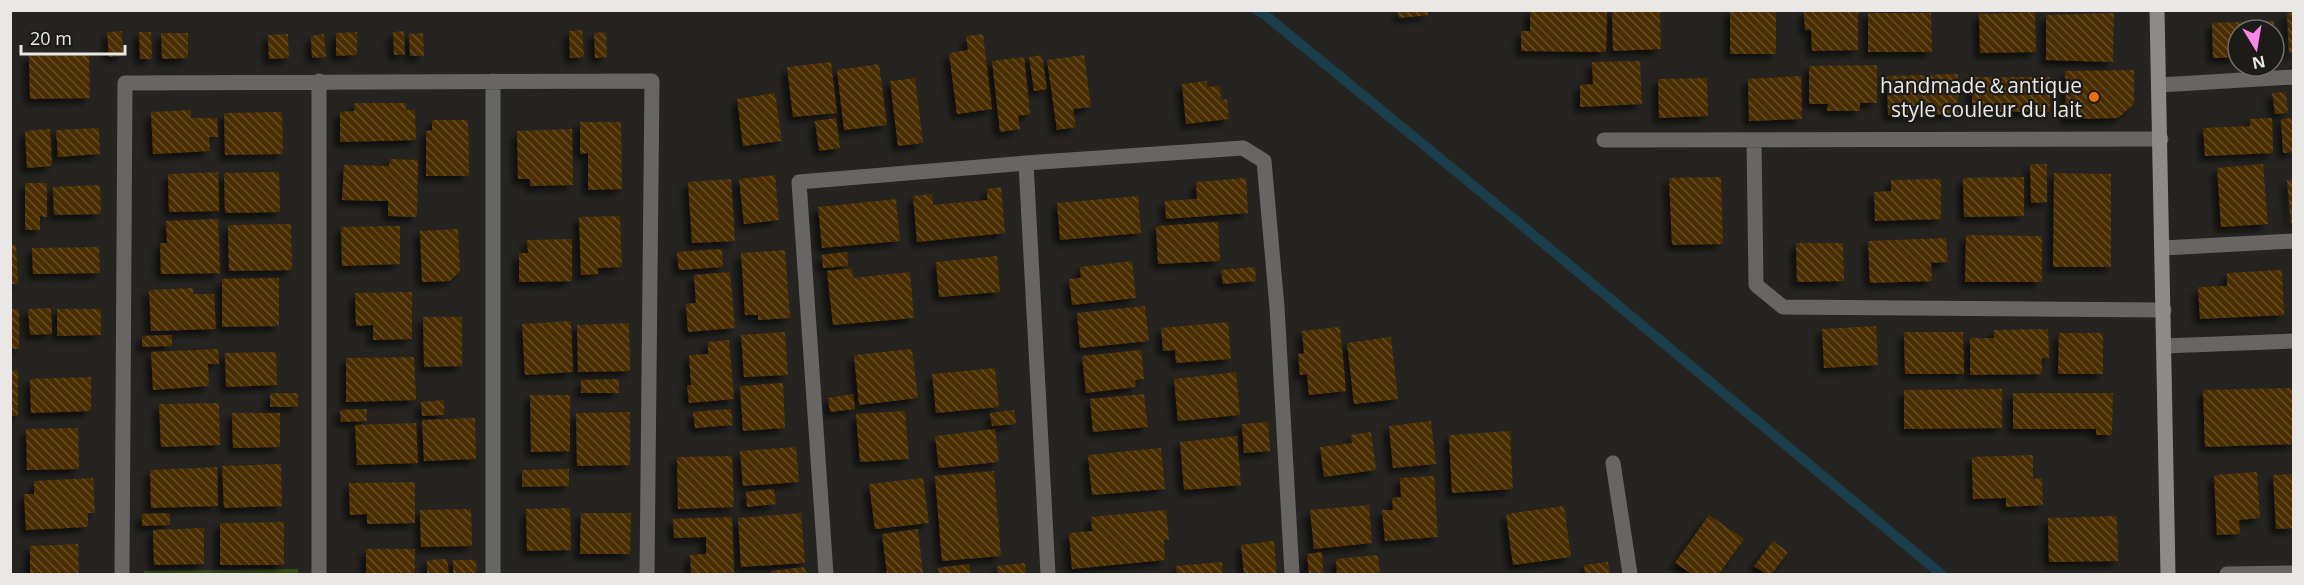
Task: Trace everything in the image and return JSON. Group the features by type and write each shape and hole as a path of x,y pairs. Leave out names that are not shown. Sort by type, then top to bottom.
{"street":[{"path":"2157,10 2168,574"},
{"path":"2160,85 2294,77"},
{"path":"319,81 319,574"},
{"path":"493,81 493,574"},
{"path":"122,574 125,83 652,81 647,574"},
{"path":"1604,140 2161,139"},
{"path":"1754,140 1756,285 1784,307 2164,310"},
{"path":"826,574 799,182 1243,148 1264,161 1277,307 1292,574"},
{"path":"1026,163 1048,574"},
{"path":"2163,248 2294,241"},
{"path":"2164,346 2294,341"},
{"path":"1612,463 1630,574"},
{"path":"2227,574 2294,573"}],"green space":[{"path":"298,569 298,574 144,574 144,571"}],"building":[{"path":"1398,10 1428,10 1428,15 1399,18"},
{"path":"1530,10 1607,10 1606,52 1521,51 1521,31 1530,31"},
{"path":"1660,10 1661,49 1613,51 1612,11"},
{"path":"1730,10 1776,10 1776,54 1730,54"},
{"path":"1858,10 1858,50 1812,51 1811,30 1805,30 1804,11"},
{"path":"2035,12 2036,52 1980,53 1979,14"},
{"path":"2294,12 2294,53 2289,53 2287,13"},
{"path":"1868,13 1931,13 1932,52 1868,52"},
{"path":"2114,13 2113,62 2046,60 2046,15"},
{"path":"2212,23 2226,23 2226,57 2213,58"},
{"path":"582,30 584,57 570,58 569,31"},
{"path":"122,31 123,56 109,57 107,32"},
{"path":"404,31 405,55 394,55 393,32"},
{"path":"139,32 151,32 152,59 140,59"},
{"path":"357,32 357,55 336,56 336,33"},
{"path":"606,32 607,57 595,58 594,33"},
{"path":"161,33 188,33 188,58 162,59"},
{"path":"423,33 424,56 410,56 409,34"},
{"path":"288,34 289,58 269,59 268,35"},
{"path":"324,34 326,57 312,58 311,36"},
{"path":"983,34 992,109 957,114 949,53 968,50 966,36"},
{"path":"89,53 90,98 30,99 29,55"},
{"path":"1042,55 1047,89 1034,91 1029,57"},
{"path":"1084,55 1091,107 1073,109 1076,127 1057,130 1047,60"},
{"path":"1024,57 1030,114 1018,116 1020,129 1000,132 992,61"},
{"path":"1640,61 1642,104 1580,107 1580,85 1593,84 1592,62"},
{"path":"831,62 837,113 793,117 787,67"},
{"path":"879,64 887,125 844,130 837,70"},
{"path":"1877,65 1877,103 1860,103 1860,111 1827,111 1828,104 1809,104 1809,66"},
{"path":"2134,70 2134,104 2118,118 2066,119 2065,71"},
{"path":"1958,74 1958,114 1888,115 1887,76"},
{"path":"1801,76 1802,119 1749,121 1748,79"},
{"path":"1972,77 2050,77 2050,112 1972,112"},
{"path":"915,78 923,143 898,146 890,81"},
{"path":"1707,78 1708,116 1659,118 1658,79"},
{"path":"1207,81 1207,87 1220,86 1221,100 1227,99 1229,119 1186,124 1182,84"},
{"path":"2286,92 2288,113 2275,114 2272,93"},
{"path":"775,93 782,141 743,146 737,99"},
{"path":"355,103 406,103 406,110 415,110 416,140 340,142 340,112 354,111"},
{"path":"191,110 191,118 217,118 218,137 209,137 210,151 153,154 151,112"},
{"path":"282,112 283,154 225,155 224,113"},
{"path":"836,118 840,148 819,151 815,121"},
{"path":"2272,118 2273,153 2205,156 2203,128 2250,126 2250,119"},
{"path":"2294,118 2294,152 2283,153 2281,119"},
{"path":"432,120 468,120 469,176 426,176 426,131 432,130"},
{"path":"580,122 621,122 622,189 588,190 588,153 580,154"},
{"path":"99,128 100,154 58,157 56,130"},
{"path":"50,129 52,166 27,168 25,131"},
{"path":"572,129 573,185 530,186 530,179 518,179 517,131"},
{"path":"390,159 418,160 417,217 388,216 388,201 342,200 344,165 389,166"},
{"path":"2030,164 2047,164 2047,202 2031,203"},
{"path":"2263,164 2268,224 2221,227 2217,168"},
{"path":"218,172 219,211 169,212 168,174"},
{"path":"279,172 280,212 225,213 224,173"},
{"path":"2054,173 2111,174 2111,267 2053,267"},
{"path":"775,175 779,220 744,224 739,179"},
{"path":"1721,177 1723,244 1672,245 1669,178"},
{"path":"2024,177 2024,216 1964,217 1963,178"},
{"path":"1246,178 1248,213 1166,219 1165,201 1197,199 1196,182"},
{"path":"731,179 735,241 692,243 688,182"},
{"path":"1941,179 1941,219 1875,221 1874,192 1891,191 1891,180"},
{"path":"2294,179 2294,224 2291,224 2287,180"},
{"path":"25,183 47,183 47,217 40,216 40,230 25,230"},
{"path":"100,185 101,214 54,215 53,187"},
{"path":"1001,187 1005,233 917,242 913,196 932,194 933,205 987,200 987,189"},
{"path":"1138,196 1141,233 1060,240 1057,203"},
{"path":"896,199 900,241 822,248 818,207"},
{"path":"620,216 622,267 598,268 598,274 581,275 579,217"},
{"path":"218,219 220,273 161,274 160,243 167,243 166,221"},
{"path":"1218,222 1220,261 1158,264 1156,226"},
{"path":"291,224 292,270 229,271 228,225"},
{"path":"400,226 400,264 342,266 341,227"},
{"path":"458,229 460,271 450,281 422,282 420,231"},
{"path":"1966,235 2042,236 2042,282 1965,282"},
{"path":"1946,238 1948,262 1931,263 1932,281 1870,283 1868,241"},
{"path":"572,239 572,281 519,282 519,253 528,253 527,240"},
{"path":"1796,243 1843,243 1844,281 1797,282"},
{"path":"10,245 16,245 18,284 10,284"},
{"path":"99,247 100,273 33,274 32,248"},
{"path":"722,249 723,267 679,270 677,252"},
{"path":"785,250 790,318 758,320 758,315 745,315 741,253"},
{"path":"847,252 848,266 823,268 822,255"},
{"path":"997,256 1000,292 939,297 936,262"},
{"path":"1132,261 1136,298 1072,305 1069,279 1081,278 1080,267"},
{"path":"1255,267 1256,281 1223,284 1221,270"},
{"path":"852,268 853,278 910,272 914,318 833,325 827,271"},
{"path":"2282,270 2284,315 2200,319 2198,287 2227,286 2227,273"},
{"path":"730,272 735,328 688,332 686,304 696,303 694,275"},
{"path":"279,278 279,326 222,327 222,279"},
{"path":"193,288 193,294 214,294 216,329 151,331 149,290"},
{"path":"412,292 412,339 373,340 373,325 356,326 355,293"},
{"path":"1145,306 1149,341 1080,348 1077,313"},
{"path":"51,308 52,334 30,335 28,309"},
{"path":"10,309 19,309 19,349 10,349"},
{"path":"57,309 101,309 101,335 57,336"},
{"path":"423,317 462,317 462,366 424,367"},
{"path":"571,321 573,372 525,375 522,324"},
{"path":"1228,322 1231,359 1176,363 1175,350 1163,351 1161,328"},
{"path":"629,323 630,371 578,372 577,325"},
{"path":"1876,326 1878,365 1824,368 1822,329"},
{"path":"1340,327 1346,391 1309,395 1307,374 1300,375 1298,354 1304,353 1302,331"},
{"path":"2048,329 2049,358 2042,358 2042,374 1970,375 1970,338 1994,338 1994,330"},
{"path":"785,332 788,375 744,377 741,335"},
{"path":"1904,332 1963,332 1964,374 1905,374"},
{"path":"2059,333 2103,333 2103,374 2058,374"},
{"path":"172,335 172,346 142,347 142,336"},
{"path":"1391,337 1398,399 1354,404 1347,343"},
{"path":"729,340 734,399 689,403 687,385 691,385 689,355 708,354 708,342"},
{"path":"218,349 219,364 208,364 209,386 153,390 151,352"},
{"path":"912,349 918,398 859,405 854,355"},
{"path":"1141,350 1144,379 1135,380 1136,387 1086,393 1082,356"},
{"path":"276,352 277,385 226,387 225,353"},
{"path":"414,357 416,400 346,402 346,358"},
{"path":"995,368 999,407 936,413 932,374"},
{"path":"10,370 18,370 18,416 10,416"},
{"path":"1236,372 1240,415 1178,421 1174,379"},
{"path":"91,377 91,411 31,413 30,379"},
{"path":"619,379 619,393 581,393 581,380"},
{"path":"783,383 785,428 743,431 740,386"},
{"path":"2294,388 2294,444 2205,447 2203,390"},
{"path":"2002,389 2002,428 1904,429 1904,390"},
{"path":"270,393 298,393 298,407 270,407"},
{"path":"2013,393 2113,393 2112,435 2096,435 2096,429 2013,429"},
{"path":"853,394 855,409 830,412 828,398"},
{"path":"1144,394 1148,427 1093,432 1090,399"},
{"path":"530,395 570,395 570,451 531,452"},
{"path":"444,400 444,415 422,416 421,402"},
{"path":"219,403 220,445 161,447 159,404"},
{"path":"367,409 367,421 341,422 340,410"},
{"path":"731,409 733,425 695,428 693,412"},
{"path":"1014,410 1016,424 992,426 990,413"},
{"path":"905,411 909,459 860,462 856,414"},
{"path":"630,412 630,465 577,466 576,413"},
{"path":"232,413 280,413 280,447 233,448"},
{"path":"475,418 476,459 424,461 422,420"},
{"path":"1431,421 1436,464 1393,468 1389,426"},
{"path":"1268,422 1270,451 1244,453 1242,424"},
{"path":"416,423 418,463 357,465 355,425"},
{"path":"78,428 79,469 27,470 26,429"},
{"path":"995,429 999,462 939,468 935,436"},
{"path":"1510,431 1513,489 1452,493 1449,435"},
{"path":"1371,432 1376,470 1324,477 1320,447 1352,443 1351,435"},
{"path":"1237,436 1241,485 1184,490 1180,442"},
{"path":"796,447 799,482 743,486 740,451"},
{"path":"1161,448 1165,489 1092,495 1088,455"},
{"path":"2033,455 2033,479 2042,478 2043,505 2006,507 2006,498 1973,499 1972,457"},
{"path":"732,456 734,507 678,509 677,457"},
{"path":"281,464 282,506 224,508 222,466"},
{"path":"217,467 218,506 151,508 150,470"},
{"path":"569,469 569,486 522,487 522,470"},
{"path":"994,471 1001,556 942,561 935,476"},
{"path":"2257,472 2260,518 2239,520 2240,534 2217,535 2214,475"},
{"path":"2294,474 2294,528 2276,529 2273,475"},
{"path":"1434,476 1438,537 1385,541 1382,510 1393,510 1392,498 1401,497 1400,478"},
{"path":"93,478 95,513 88,513 88,527 26,530 24,494 34,494 34,481"},
{"path":"923,478 929,523 875,529 869,484"},
{"path":"415,482 415,523 367,524 367,514 350,515 349,483"},
{"path":"774,489 776,504 747,507 746,492"},
{"path":"1369,505 1372,543 1314,549 1310,510"},
{"path":"1564,506 1571,557 1513,565 1506,514"},
{"path":"570,508 571,550 527,551 526,509"},
{"path":"471,509 472,546 421,547 420,510"},
{"path":"1166,510 1169,540 1164,540 1165,560 1072,569 1069,533 1092,531 1091,517"},
{"path":"170,513 170,525 142,526 142,514"},
{"path":"581,513 631,513 630,554 580,554"},
{"path":"801,513 805,563 741,567 738,518"},
{"path":"1709,515 1744,539 1719,574 1692,574 1675,563"},
{"path":"2117,516 2118,561 2049,562 2048,518"},
{"path":"732,517 734,574 691,574 690,555 706,554 706,537 674,538 673,519"},
{"path":"284,522 284,565 220,565 220,523"},
{"path":"204,528 204,564 154,565 153,530"},
{"path":"918,529 923,574 887,574 882,534"},
{"path":"1274,541 1277,574 1244,574 1241,545"},
{"path":"1773,541 1788,552 1772,574 1766,574 1754,566"},
{"path":"78,544 79,574 30,574 30,546"},
{"path":"366,549 415,549 415,574 366,574"},
{"path":"1322,552 1323,574 1309,574 1307,554"},
{"path":"1378,555 1380,574 1337,574 1336,559"},
{"path":"447,559 449,574 427,574 427,560"},
{"path":"453,560 476,560 477,574 453,574"},
{"path":"1222,562 1223,574 1177,574 1176,566"},
{"path":"1608,562 1610,574 1585,574 1584,565"},
{"path":"1025,563 1026,574 998,574 997,566"},
{"path":"969,564 970,574 939,574 938,568"},
{"path":"805,567 806,574 772,574 771,571"}],"waterway":[{"path":"1257,10 1519,223 1941,574"}],"place":[{"name":"handmade＆antique style couleur du lait","path":"2094,97"}]}
